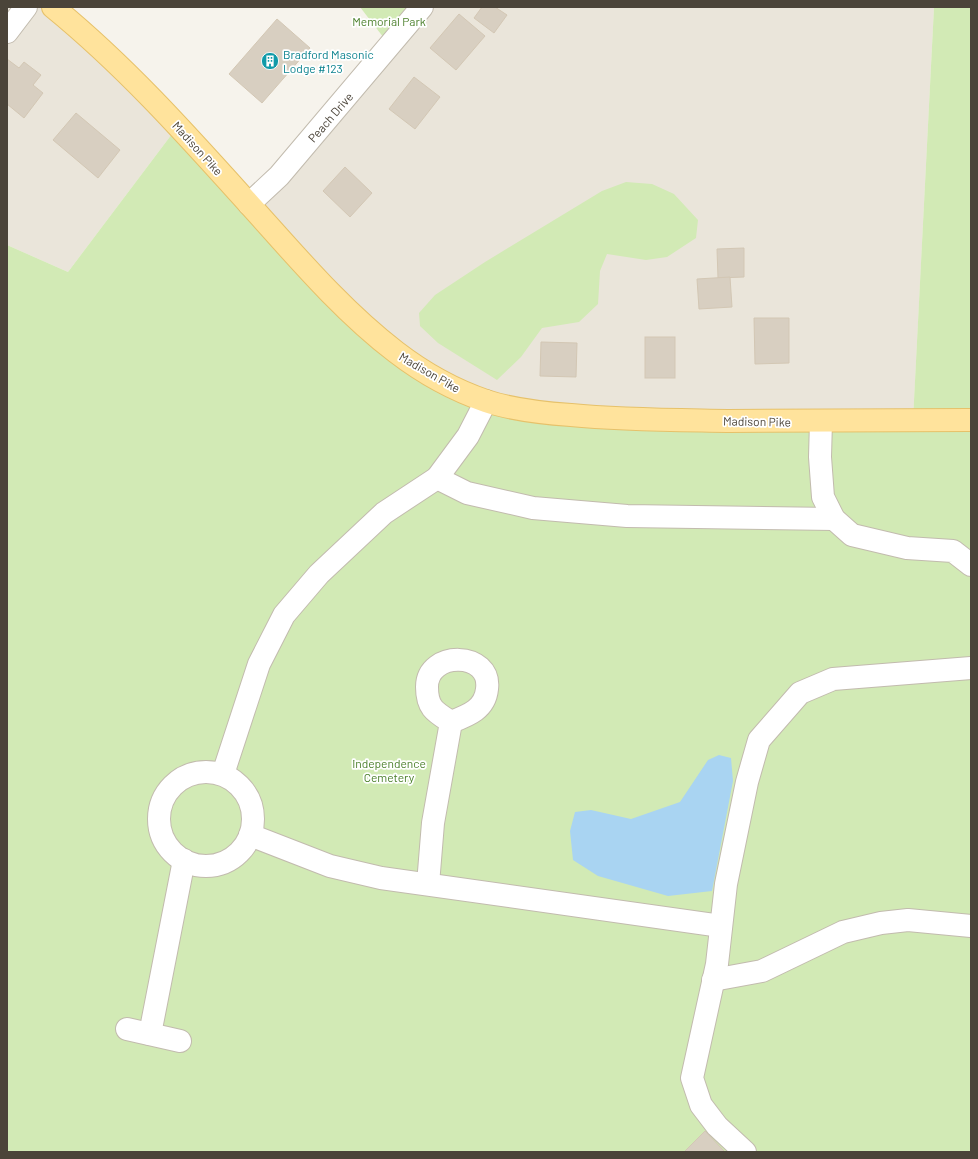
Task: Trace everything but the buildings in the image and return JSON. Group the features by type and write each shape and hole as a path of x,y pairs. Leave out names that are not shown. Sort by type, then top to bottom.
{"main road":[{"name":"Madison Pike","path":"53,7 88,36 165,112 299,260 347,309 396,352 450,386 486,401 513,408 617,420 971,420"}],"street":[{"path":"7,32 26,7"},
{"name":"Peach Drive","path":"249,204 282,172 422,7"},
{"path":"223,774 259,664 284,615 319,574 384,513 437,478 468,436 486,401"},
{"path":"821,421 820,457 823,497 834,519 852,536 907,548 953,551 971,565"},
{"path":"437,478 467,493 533,508 627,516 834,519"},
{"path":"746,1152 717,1126 701,1105 692,1078 713,980 726,884 747,782 758,740 800,693 833,679 971,668"},
{"path":"428,884 433,823 451,722"},
{"path":"207,771 223,774 238,784 248,797 253,811 253,827 250,835 245,846 233,858 211,866 199,866 184,860 174,853 164,840 160,828 160,812 162,802 170,788 178,780 193,773 207,771"},
{"path":"250,835 330,866 381,878 721,926"},
{"path":"150,1034 184,860"},
{"path":"713,980 762,971 843,932 881,923 908,920 971,926"},
{"path":"127,1029 180,1041"}],"shaded area":[{"path":"7,7 53,7 178,126 68,272 7,245"},
{"path":"407,7 934,7 913,421 513,408 396,352 249,204"}],"green space":[{"name":"Memorial Park","path":"360,7 422,7 387,42"},
{"name":"Independence Cemetery","path":"934,7 971,7 971,1152 7,1152 7,245 68,272 178,126 396,352 513,408 913,420"},
{"path":"626,182 652,184 674,194 698,220 696,238 667,257 646,260 607,254 600,271 598,304 579,322 542,328 521,357 497,380 438,343 420,326 419,313 435,295 485,262 602,191"}],"water":[{"path":"719,755 731,758 733,781 712,891 668,896 598,876 573,860 570,831 575,812 591,810 631,819 680,802 708,760"}],"place":[{"name":"Bradford Masonic Lodge #123","path":"270,61"}]}
